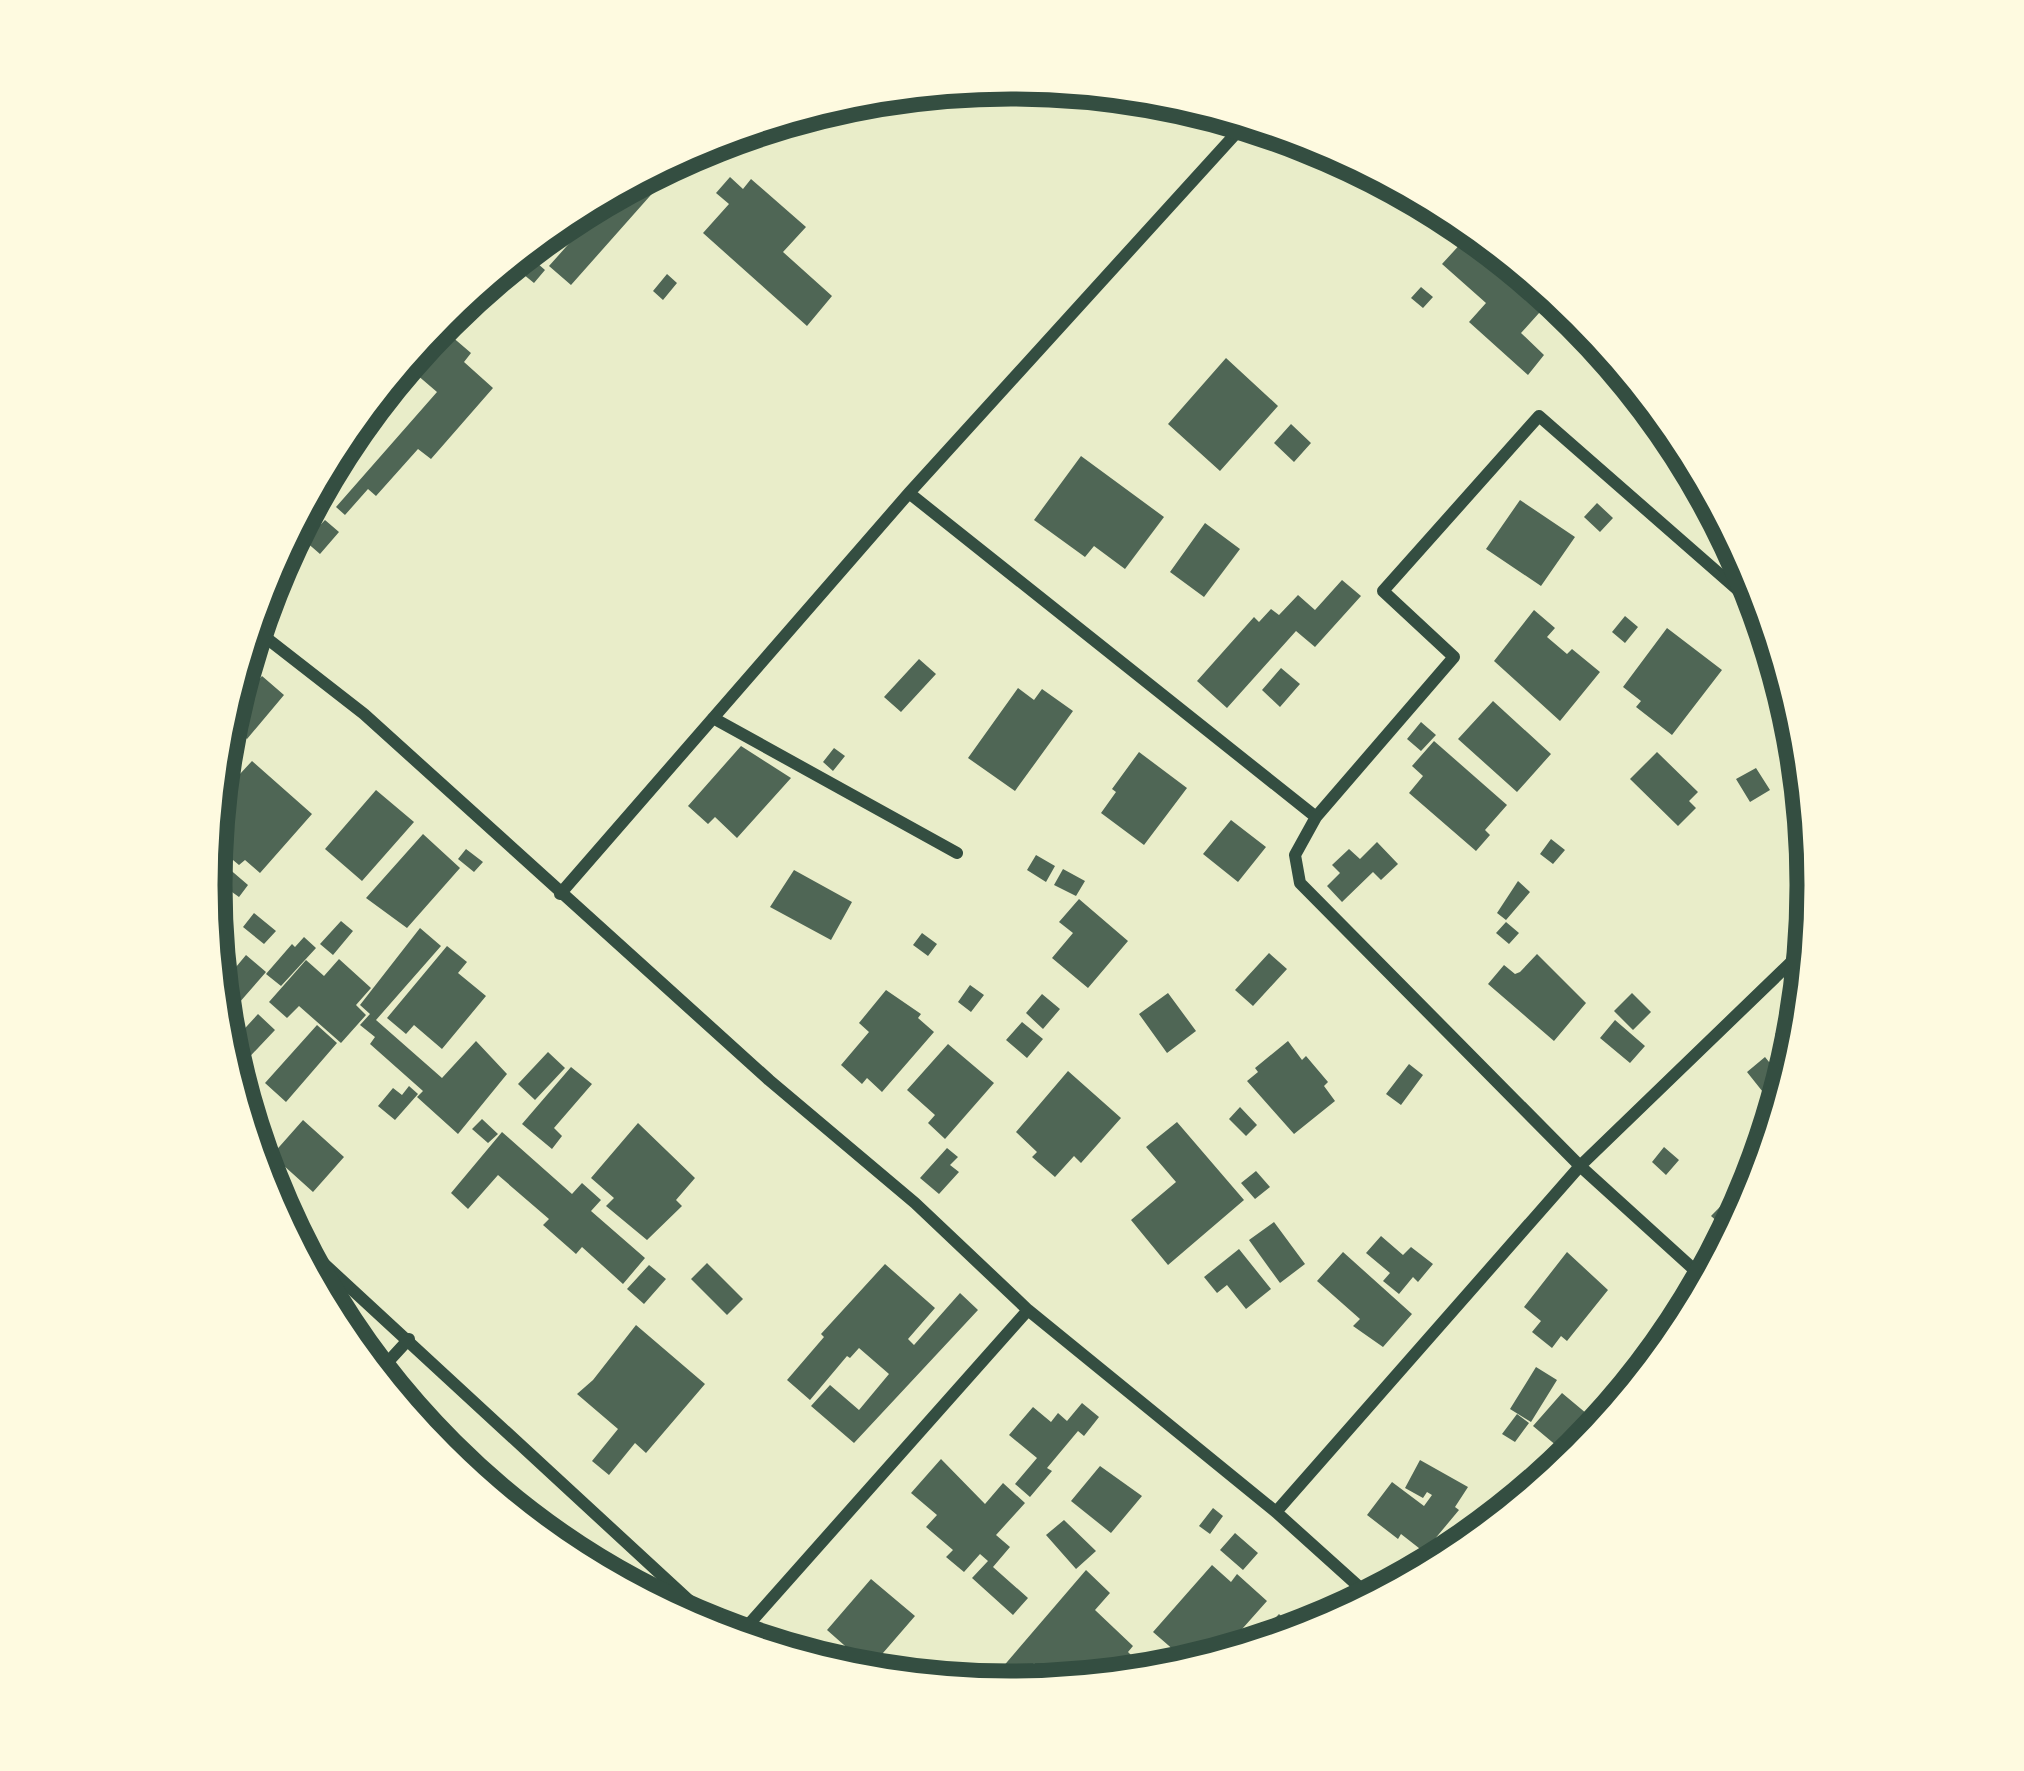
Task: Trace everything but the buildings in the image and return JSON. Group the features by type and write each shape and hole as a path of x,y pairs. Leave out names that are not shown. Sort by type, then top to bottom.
{"street":[{"path":"560,894 909,493 1237,132"},
{"path":"1697,1271 1580,1166 1300,883 1295,855 1316,817 1454,657 1383,591 1539,416 1742,594"},
{"path":"909,493 1316,817"},
{"path":"266,637 364,714 769,1080 915,1203 1028,1310 1276,1512 1362,1590"},
{"path":"713,718 957,853"},
{"path":"1276,1512 1580,1166 1795,958"},
{"path":"321,1260 695,1605"},
{"path":"748,1626 1028,1310"},
{"path":"387,1363 410,1339"}]}
